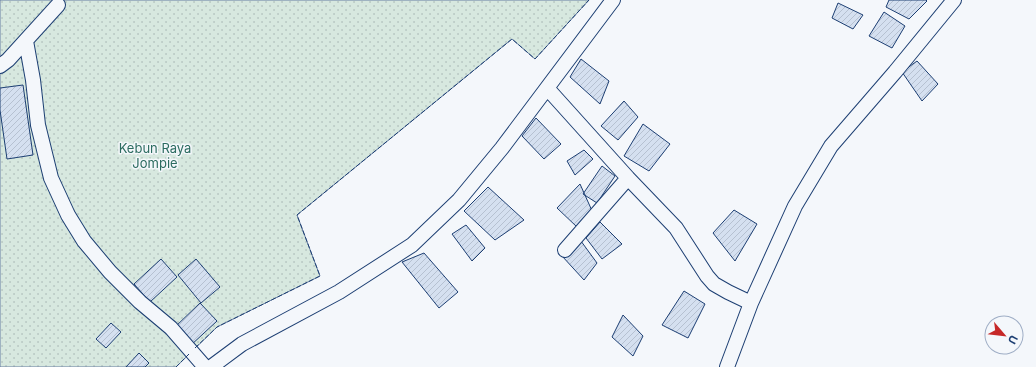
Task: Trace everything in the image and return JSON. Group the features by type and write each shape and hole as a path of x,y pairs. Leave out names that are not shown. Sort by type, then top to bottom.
{"street":[{"path":"210,367 242,344 339,292 412,245 459,200 502,148 613,0"},
{"path":"727,367 751,303 795,206 830,146 895,72 954,0"},
{"path":"0,66 8,60 58,5"},
{"path":"26,41 33,80 38,125 51,178 68,215 84,242 110,272 140,302 171,328 205,367"},
{"path":"547,88 628,178 676,228 707,276 714,284 751,303"},
{"path":"565,250 628,178"}],"green space":[{"name":"Kebun Raya Jompie","path":"0,0 589,0 535,59 512,39 297,215 320,276 217,327 176,367 0,367"}],"building":[{"path":"889,0 927,1 909,19 886,7"},
{"path":"838,3 863,15 853,29 832,18"},
{"path":"884,12 905,26 892,48 869,36"},
{"path":"581,59 609,81 600,104 570,77"},
{"path":"917,61 938,84 922,101 902,72"},
{"path":"23,85 33,155 7,159 0,110 0,88"},
{"path":"624,101 638,117 618,140 601,126"},
{"path":"536,118 561,144 544,159 522,136"},
{"path":"643,124 670,144 649,171 624,156"},
{"path":"584,150 593,159 575,175 567,161"},
{"path":"602,166 615,176 597,203 583,194"},
{"path":"580,184 593,213 577,227 557,208"},
{"path":"488,187 524,220 495,240 464,211"},
{"path":"734,210 757,224 735,261 713,233"},
{"path":"600,222 622,244 602,259 586,238"},
{"path":"466,225 485,248 472,261 452,234"},
{"path":"578,237 597,263 584,280 562,256"},
{"path":"424,253 458,292 439,308 402,262"},
{"path":"161,259 177,277 150,302 134,284"},
{"path":"196,259 220,287 201,303 178,275"},
{"path":"684,291 705,304 688,338 662,325"},
{"path":"200,303 217,321 190,346 174,328"},
{"path":"623,315 643,336 633,356 612,337"},
{"path":"111,323 121,332 106,348 96,339"},
{"path":"139,353 149,363 145,367 126,367"}],"fence":[{"path":"195,348 217,327 320,276 297,215 512,39 535,59 589,0"},
{"path":"176,367 189,354"}]}
